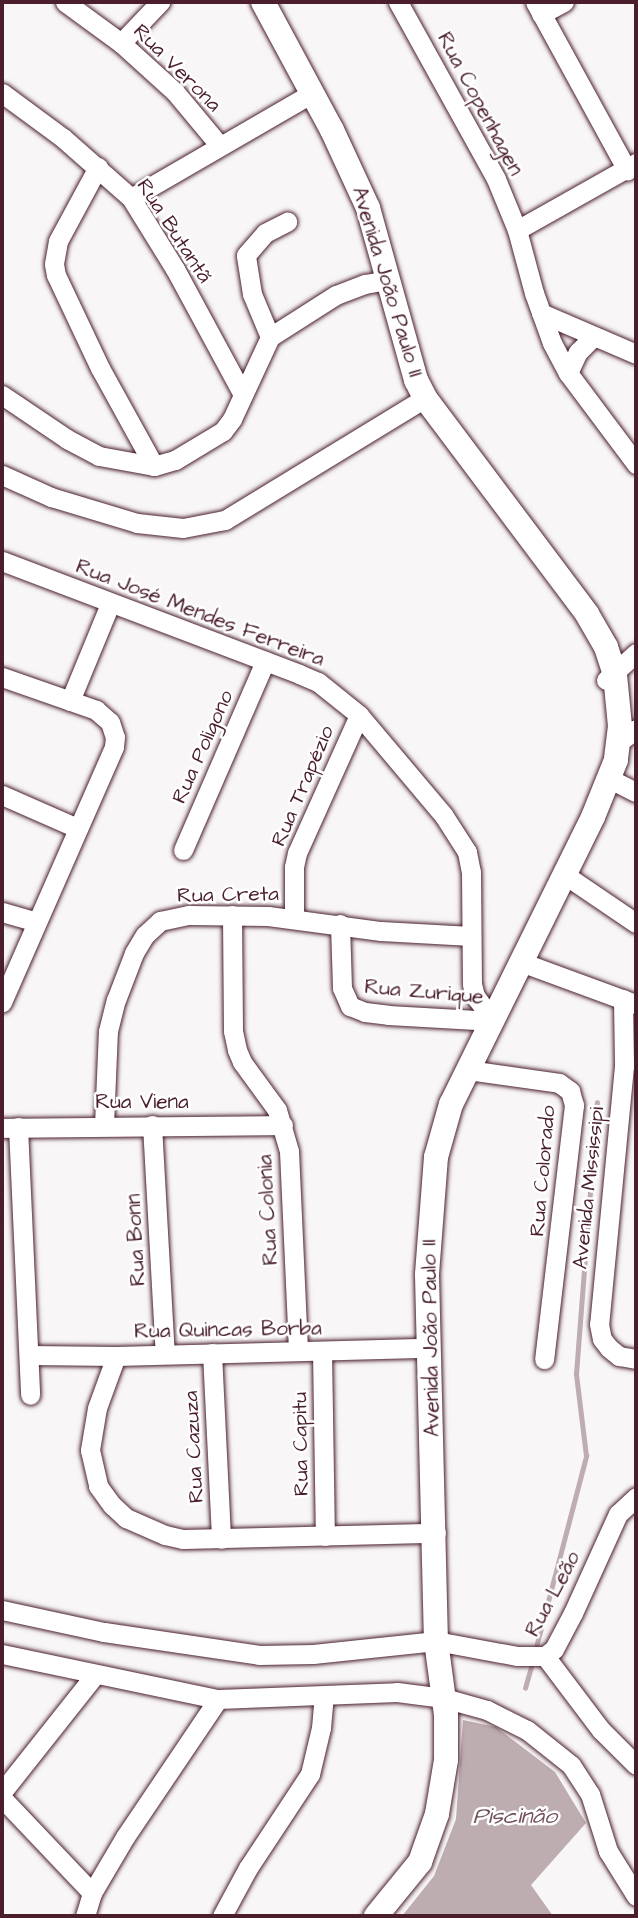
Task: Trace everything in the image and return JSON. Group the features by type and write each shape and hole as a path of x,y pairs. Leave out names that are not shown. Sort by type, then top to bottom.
{"main road":[{"name":"Avenida João Paulo II","path":"263,2 312,93 368,208 409,361 425,398 587,614 611,678 628,736 565,875 451,1104 436,1157 427,1275 428,1348 436,1533 437,1648 443,1691 446,1760 437,1814 420,1862 376,1916"},
{"name":"Avenida João Paulo II","path":"608,778 611,678"}],"street":[{"name":"Rua Verona","path":"65,2 121,43 175,92 220,146"},
{"path":"121,43 160,2"},
{"name":"Rua Copenhagen","path":"398,2 485,158 517,230 541,313 568,373 636,464"},
{"path":"517,230 632,166 538,8 564,2"},
{"path":"131,198 312,93"},
{"name":"Rua Butantã","path":"4,102 98,167 131,198 174,268 243,395"},
{"path":"98,167 58,241 55,275 100,368 154,466"},
{"path":"270,337 252,293 246,255 265,233 287,222"},
{"path":"2,395 67,439 99,456 154,466 175,460 214,439 232,419 270,337 336,295 365,284 388,280"},
{"path":"541,313 636,354"},
{"path":"568,373 578,352 593,337"},
{"path":"2,475 51,497 137,523 183,528 194,526 225,520 425,398"},
{"name":"Rua José Mendes Ferreira","path":"2,561 318,682 359,715 378,734 461,839 471,872 475,996 494,1021"},
{"path":"70,701 110,604"},
{"path":"611,678 636,653"},
{"name":"Rua Poligono","path":"183,850 265,661"},
{"path":"2,677 102,715 110,722 115,737 114,747 2,1002"},
{"name":"Rua Trapézio","path":"294,918 293,867 297,853 359,715"},
{"path":"608,778 636,792"},
{"path":"2,795 77,828"},
{"path":"565,875 636,923"},
{"path":"2,912 37,922"},
{"name":"Rua Creta","path":"104,1125 108,1031 124,978 145,935 153,925 172,917 232,915 294,918 381,930 471,936"},
{"name":"Rua Colonia","path":"232,915 233,1031 237,1050 242,1062 277,1110 283,1125 292,1173 298,1350"},
{"name":"Rua Zurique","path":"340,924 342,988 350,1006 365,1012 388,1015 494,1021"},
{"path":"521,962 630,1002"},
{"name":"Avenida Mississipi","path":"630,1002 599,1324 602,1339 609,1348 619,1356 636,1359"},
{"name":"Rua Colorado","path":"468,1070 559,1083 570,1091 574,1105 544,1359"},
{"name":"Rua Bonn","path":"152,1125 165,1354"},
{"name":"Rua Viena","path":"10,1127 283,1125"},
{"path":"10,1127 30,1395"},
{"name":"Rua Quincas Borba","path":"29,1355 116,1356 428,1348"},
{"name":"Rua Capitu","path":"322,1351 325,1536"},
{"name":"Rua Cazuza","path":"212,1353 221,1539"},
{"path":"116,1356 92,1432 91,1465 98,1486 126,1518 144,1527 183,1539 436,1533"},
{"name":"Rua Leão","path":"2,1610 104,1632 259,1655 437,1648 545,1656 554,1649 618,1514 636,1497"},
{"path":"2,1654 94,1676 218,1699 443,1691 527,1730 571,1765 590,1794 608,1851 636,1896"},
{"path":"545,1656 601,1730 636,1765"},
{"path":"92,1893 2,1795 94,1676"},
{"path":"222,1916 248,1868 310,1774 321,1728 324,1696"},
{"path":"85,1916 92,1893 125,1837 218,1699"}],"water":[{"name":"Piscinão","path":"463,1720 496,1727 555,1772 586,1823 531,1885 553,1916 402,1916 434,1876 456,1819"}],"waterway":[{"path":"535,1651 586,1456 576,1374 597,1103"},
{"path":"525,1688 532,1663"}]}
